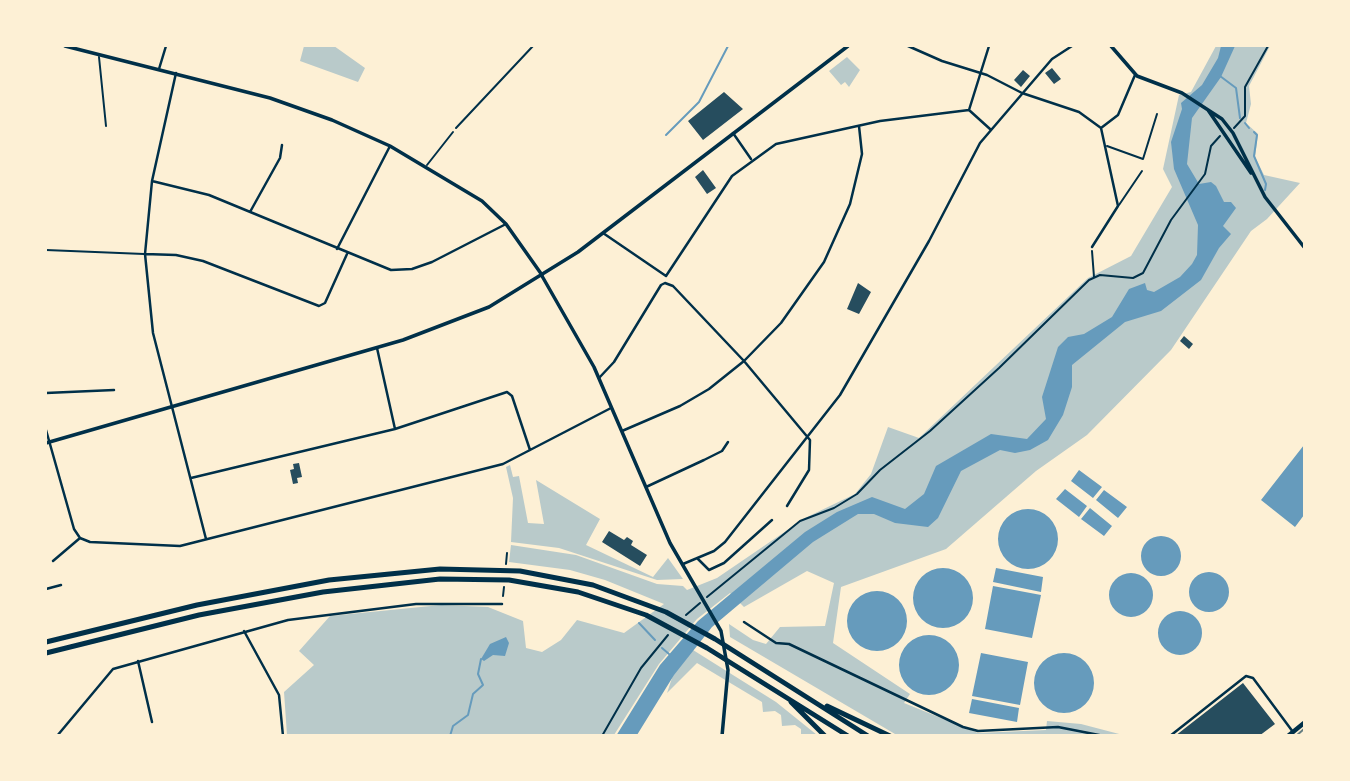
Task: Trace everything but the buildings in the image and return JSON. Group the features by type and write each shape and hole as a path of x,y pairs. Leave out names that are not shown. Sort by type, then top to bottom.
{"highway":[{"path":"46,642 279,588 380,573 440,569 506,570 560,577 616,592 666,612 715,639 868,736"},
{"path":"46,653 255,603 364,586 440,579 509,580 560,588 610,601 658,621 708,648 848,736"},
{"path":"780,693 825,736"},
{"path":"802,694 890,736"}],"main road":[{"path":"65,46 295,106 390,146 426,166 477,197 506,224 578,334 645,487 683,564 721,631 727,657 728,679 722,736"},
{"path":"47,442 377,348 456,322 542,276 596,238 848,46"},
{"path":"1111,46 1135,75 1186,96 1207,108 1270,204 1304,247"},
{"path":"1291,734 1304,723"}],"street":[{"path":"159,69 166,46"},
{"path":"908,46 987,75 1022,93 1079,112 1101,128 1118,206 1093,247"},
{"path":"969,110 989,46"},
{"path":"683,564 725,542 808,437 853,374 990,129 1052,59 1072,46"},
{"path":"176,73 152,181 145,254 153,333 206,539"},
{"path":"1101,128 1118,115 1135,75"},
{"path":"603,233 666,276 724,187 751,159 786,140 969,110"},
{"path":"969,110 990,129"},
{"path":"621,432 680,406 709,389 744,361 794,306 824,262 839,231 857,181 862,154 859,126"},
{"path":"733,133 751,159"},
{"path":"250,212 280,158 282,145"},
{"path":"337,249 390,146"},
{"path":"152,181 209,195 384,268 412,269 469,245 506,224"},
{"path":"145,254 176,255 203,261 318,306 325,303 347,254"},
{"path":"599,378 614,362 652,298 666,282 744,361 808,437 812,449 809,470 787,506"},
{"path":"377,348 395,429"},
{"path":"46,393 114,390"},
{"path":"191,478 395,429 507,393 512,396 530,450"},
{"path":"46,430 47,442 74,529 80,538 90,542 168,547 481,470 530,450 612,408"},
{"path":"645,487 704,460 722,450 728,442"},
{"path":"697,558 709,570 724,563 772,520"},
{"path":"53,561 80,538"},
{"path":"46,589 61,584"},
{"path":"57,736 113,669 138,661 288,620 416,604 502,604"},
{"path":"744,622 776,643 789,644 963,727 978,731 1058,727 1104,736"},
{"path":"244,631 279,695 283,736"},
{"path":"138,661 152,722"},
{"path":"1170,736 1246,676 1253,678 1291,734"}],"lane":[{"path":"99,54 106,126"},
{"path":"1106,146 1143,159 1157,114"},
{"path":"426,166 453,132"},
{"path":"1118,206 1142,171"},
{"path":"46,250 145,254"}],"path":[{"path":"453,132 533,46"},
{"path":"1235,127 1247,111 1245,87 1268,46"},
{"path":"695,608 800,521 834,508 857,494 880,470 983,383 1094,277 1133,278 1143,273 1171,220 1208,169 1213,143 1221,136"},
{"path":"1093,247 1094,277"},
{"path":"602,736 641,668 668,634"}],"shaded area":[{"path":"304,46 334,46 365,68 358,82 300,61"},
{"path":"1216,46 1270,46 1249,86 1251,104 1246,123 1258,134 1255,157 1264,175 1300,183 1267,219 1251,231 1171,350 1087,435 1036,471 946,549 841,587 833,643 910,694 904,703 978,733 1046,730 1047,721 1081,724 1123,735 895,734 730,637 729,624 753,640 766,644 780,627 825,626 834,583 807,571 744,607 730,593 697,619 659,664 614,735 287,735 284,692 314,665 299,651 330,616 441,605 488,607 523,621 526,648 542,652 561,640 577,620 624,633 664,604 605,580 570,570 509,562 511,545 576,555 657,584 683,586 687,590 717,578 805,518 855,494 871,474 888,427 919,438 1088,278 1131,256 1172,187 1163,169 1179,95 1191,92"},
{"path":"847,57 860,70 849,87 845,82 841,85 829,71"},
{"path":"510,465 513,477 519,476 528,523 544,524 536,480 600,519 586,545 653,577 668,558 683,579 657,580 559,548 511,542 513,498 506,467"},
{"path":"693,650 776,702 817,735 801,735 801,729 795,725 782,726 781,715 775,711 763,712 762,702 697,663 667,693 673,675"}],"water":[{"path":"1221,46 1235,46 1221,77 1192,118 1187,164 1199,184 1211,182 1224,202 1231,202 1236,208 1223,226 1231,234 1219,248 1201,280 1161,311 1125,322 1072,365 1072,387 1063,415 1048,440 1030,450 1015,453 1000,450 961,471 938,518 928,527 895,523 874,514 858,514 813,542 712,627 674,675 637,735 616,736 660,665 698,621 805,532 837,512 872,497 905,509 924,494 936,466 991,434 1027,439 1046,419 1042,397 1058,347 1068,337 1084,334 1112,317 1129,289 1145,283 1147,290 1154,292 1180,277 1192,264 1197,255 1198,225 1174,169 1171,142 1182,109 1181,103 1202,85 1218,58"},
{"path":"1304,445 1304,515 1295,527 1261,500"},
{"path":"1079,470 1102,487 1093,498 1071,481"},
{"path":"1065,489 1087,506 1079,517 1056,499"},
{"path":"1104,490 1127,507 1118,518 1096,500"},
{"path":"1090,508 1112,526 1104,536 1081,519"},
{"path":"1028,509 1045,514 1053,522 1058,539 1053,556 1045,564 1028,569 1011,564 1003,556 998,539 1003,522 1011,514"},
{"path":"1161,536 1175,542 1181,556 1175,570 1161,576 1147,570 1141,556 1147,542"},
{"path":"943,568 960,573 968,581 973,598 968,615 960,623 943,628 926,623 918,615 913,598 918,581 926,573"},
{"path":"996,568 1043,577 1041,592 993,582"},
{"path":"1209,572 1223,578 1229,592 1223,606 1209,612 1195,606 1189,592 1195,578"},
{"path":"1131,573 1146,580 1153,595 1146,610 1131,617 1116,610 1109,595 1116,580"},
{"path":"993,586 1041,595 1032,638 985,629"},
{"path":"877,591 894,596 902,604 907,621 902,638 894,646 877,651 860,646 852,638 847,621 852,604 860,596"},
{"path":"1180,611 1195,618 1202,633 1195,648 1180,655 1165,648 1158,633 1165,618"},
{"path":"929,635 946,640 954,648 959,665 954,682 946,690 929,695 912,690 904,682 899,665 904,648 912,640"},
{"path":"506,637 509,643 505,656 493,655 484,661 481,659 490,644"},
{"path":"981,653 1028,662 1020,705 972,696"},
{"path":"1064,653 1081,658 1089,666 1094,683 1089,700 1081,708 1064,713 1047,708 1039,700 1034,683 1039,666 1047,658"},
{"path":"972,699 1019,708 1017,722 969,713"}],"waterway":[{"path":"666,135 699,102 728,46"},
{"path":"1220,76 1236,88 1240,118"},
{"path":"1245,123 1249,128"},
{"path":"1254,132 1257,135 1254,156 1266,184 1265,190"},
{"path":"639,623 655,640"},
{"path":"662,648 669,654"},
{"path":"450,736 453,726 468,715 473,694 483,685 478,674 481,659"}],"railway":[{"path":"1296,736 1304,729"}]}
